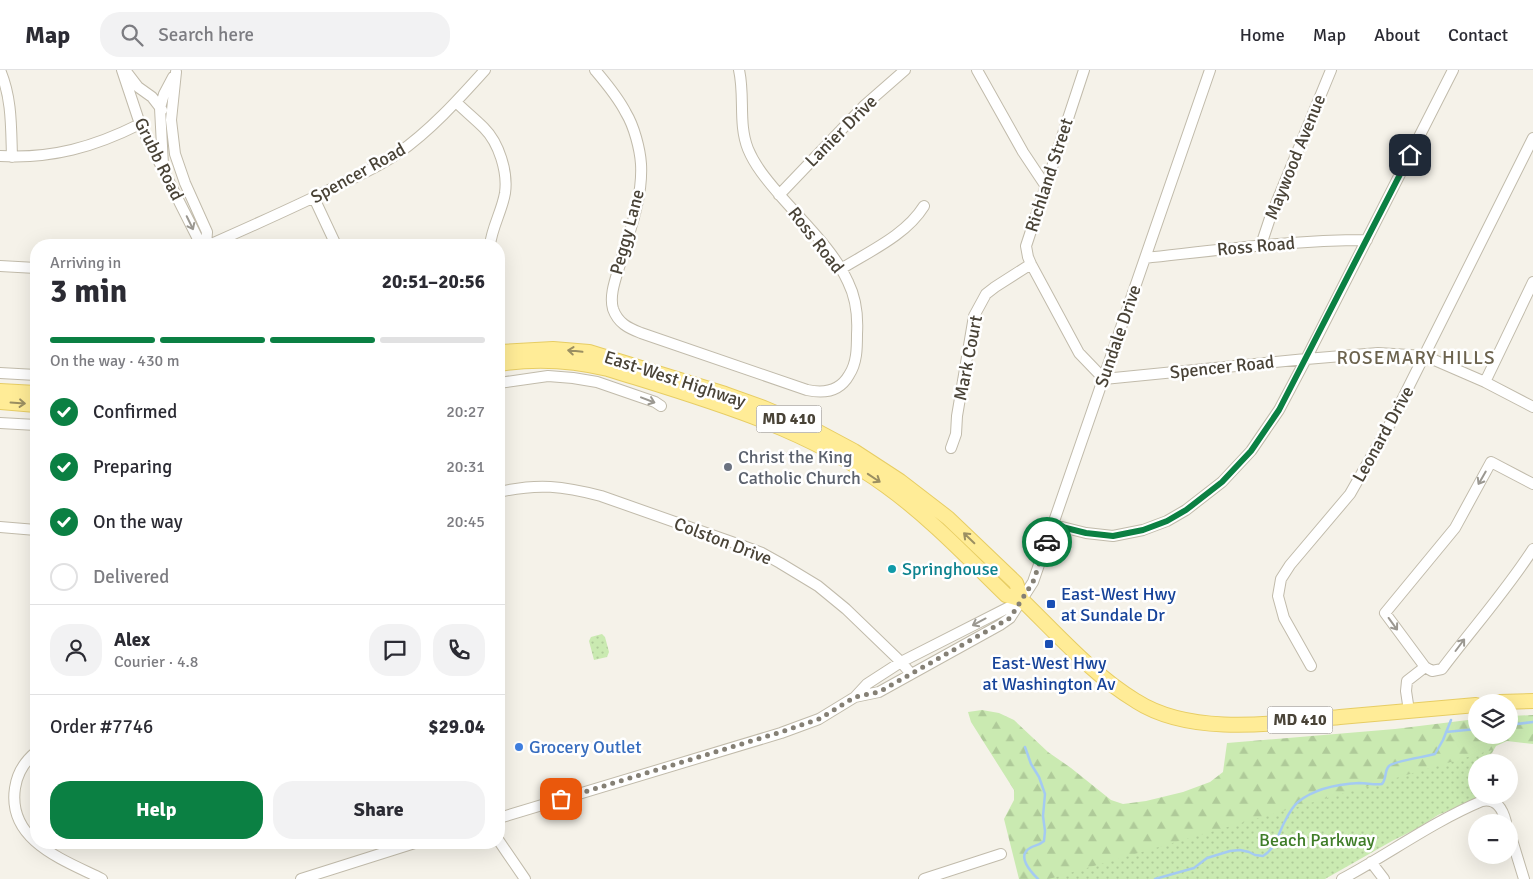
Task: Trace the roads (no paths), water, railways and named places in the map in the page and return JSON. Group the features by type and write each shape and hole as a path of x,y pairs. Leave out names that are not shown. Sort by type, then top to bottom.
{"main road":[{"name":"East-West Highway","path":"505,352 553,348 589,352 725,394 810,428 854,451 885,471 948,518 1016,583 1022,600"},
{"name":"East-West Highway","path":"505,363 540,360 589,364 766,421 796,434 857,467 886,486 918,511 1006,595 1022,600 1102,677 1137,702 1166,715 1209,724 1265,724 1468,706"},
{"path":"0,391 30,393"},
{"path":"0,402 30,404"},
{"path":"1518,701 1533,701"}],"street":[{"path":"0,70 10,107 12,157"},
{"name":"Grubb Road","path":"123,70 138,87 152,97 172,120 175,154 185,183 208,232 207,239"},
{"name":"Grubb Road","path":"123,70 140,124 198,239"},
{"name":"Spencer Road","path":"220,239 314,198 396,155 418,138 456,102 485,70"},
{"name":"Peggy Lane","path":"594,70 606,83 627,114 638,145 641,183 613,289 613,308 619,320 626,327 641,333"},
{"name":"Ross Road","path":"641,333 815,392 835,389 841,386 852,370 856,358 858,326 853,294 848,281 821,241 762,175 748,149 743,124 739,70"},
{"name":"Lanier Drive","path":"779,194 865,105 905,70"},
{"path":"977,70 1023,152 1045,185"},
{"name":"Richland Street","path":"1084,70 1026,246 1031,264 1079,353 1104,379"},
{"name":"Sundale Drive","path":"855,697 879,692 1005,622 1010,618 1033,582 1210,70"},
{"name":"Maywood Avenue","path":"1261,245 1270,218 1331,70"},
{"path":"1054,525 1086,533 1113,536 1143,530 1167,521 1186,510 1222,482 1251,451 1279,410 1453,70"},
{"path":"163,168 160,108 164,94 177,71"},
{"path":"172,120 177,71"},
{"path":"456,102 486,130 501,158 505,176 505,193 492,239"},
{"path":"0,156 46,155 75,150 106,140 140,124"},
{"name":"Leonard Drive","path":"1311,666 1284,618 1278,596 1281,579 1290,565 1350,494 1391,422 1425,356 1533,138"},
{"path":"314,198 333,239"},
{"path":"841,270 905,230 924,206"},
{"name":"Ross Road","path":"1145,258 1261,245 1335,240 1367,240"},
{"name":"Mark Court","path":"951,448 956,434 957,416 974,316 986,294 995,286 1031,264"},
{"path":"0,266 30,268"},
{"path":"1485,382 1533,282"},
{"name":"Spencer Road","path":"1104,379 1378,353 1425,356 1485,382 1533,407"},
{"path":"0,373 30,375"},
{"name":"East-West Highway","path":"616,389 621,373"},
{"name":"East-West Highway","path":"505,382 548,376 597,382 661,406"},
{"path":"0,423 30,425"},
{"path":"1533,484 1491,462 1455,528 1385,614 1424,668 1432,671 1442,669 1516,574 1533,549"},
{"name":"Colston Drive","path":"505,491 531,486 576,489 601,496 762,553 818,586 846,609 911,674"},
{"path":"0,528 30,530"},
{"path":"505,816 819,719 855,697 868,684 901,662 1022,600"},
{"path":"1409,711 1406,691 1407,681 1424,668"},
{"path":"30,759 22,768 16,783 14,804 18,820 30,837"},
{"path":"1342,879 1404,841 1485,800 1499,806 1504,814"},
{"path":"45,849 102,879"},
{"path":"301,879 396,849"},
{"path":"505,849 526,879"},
{"path":"924,879 1001,854"},
{"path":"1518,859 1524,879"},
{"path":"1371,862 1384,879"}],"waterway":[{"path":"1155,879 1194,868 1207,858 1230,851 1240,850 1263,856 1274,845 1294,806 1304,797 1335,786 1359,783 1382,784 1387,768 1392,764 1435,754 1451,720"},
{"path":"1518,724 1533,722"},
{"path":"1446,732 1468,730"},
{"path":"1025,747 1045,794 1043,816 1044,841 1030,848 1024,855 1026,864 1038,879"}],"place":[{"name":"Christ the King Catholic Church","path":"728,467"},
{"name":"Springhouse","path":"892,569"},
{"name":"East-West Hwy at Sundale Dr","path":"1051,604"},
{"name":"East-West Hwy at Washington Av","path":"1049,644"},
{"name":"Grocery Outlet","path":"519,747"}],"district":[{"name":"ROSEMARY HILLS","path":"1416,358"}],"park label":[{"name":"Beach Parkway","path":"1317,840"}]}
